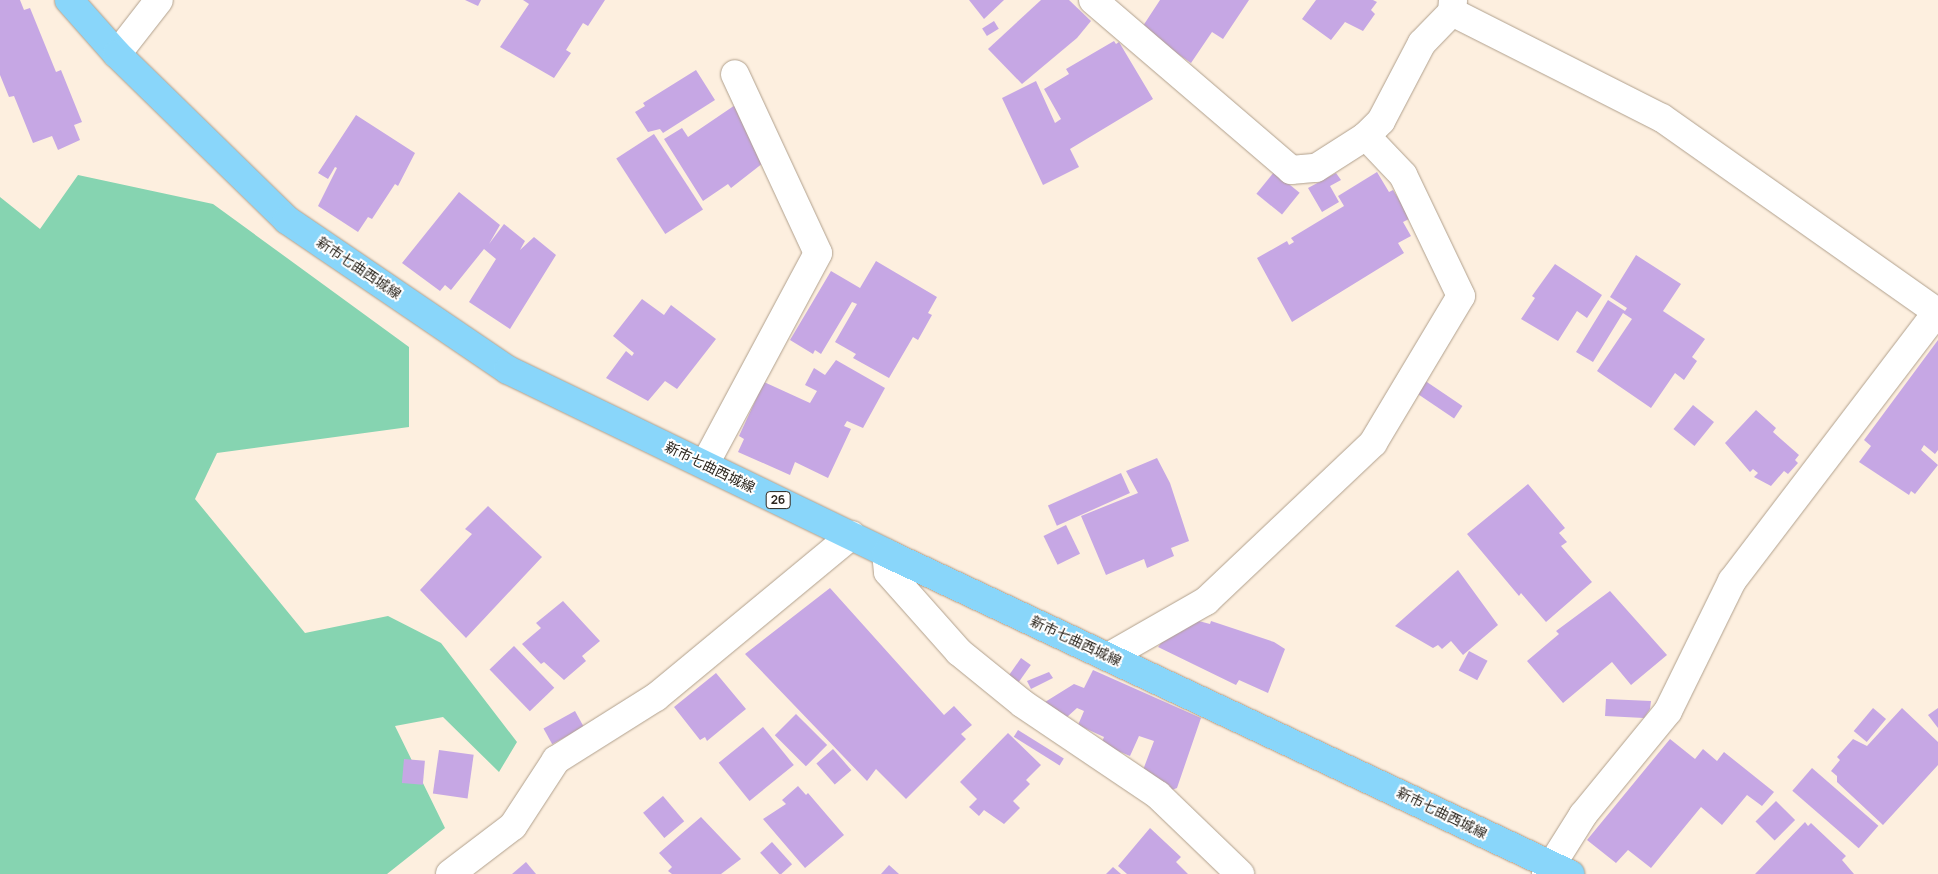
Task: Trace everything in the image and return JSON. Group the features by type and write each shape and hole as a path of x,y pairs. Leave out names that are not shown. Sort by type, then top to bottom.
{"main road":[{"name":"新市七曲西城線","path":"69,0 117,54 287,220 508,370 886,553 1110,656 1555,871"}],"street":[{"path":"117,54 159,0"},
{"path":"1093,0 1291,170 1316,168 1366,136 1381,121 1422,43 1453,6 1662,118 1937,312 1732,581 1668,711 1583,815 1555,871"},
{"path":"704,464 818,253 735,74"},
{"path":"1110,656 1206,601 1373,443 1461,296 1403,175 1366,136"},
{"path":"450,874 513,826 556,760 656,697 852,536"},
{"path":"886,553 888,572 959,652 1023,704 1158,795 1240,874"}],"green space":[{"path":"78,175 213,204 409,347 409,427 217,453 195,499 305,633 388,616 441,643 517,742 499,772 443,717 395,726 445,828 387,874 0,874 0,197 40,229"}],"building":[{"path":"0,0 20,0 24,10 30,8 56,72 61,70 82,122 74,125 80,140 58,150 52,136 33,143 14,96 9,97 0,75"},
{"path":"465,0 481,0 478,6"},
{"path":"523,0 605,0 588,26 583,23 566,50 571,53 554,78 500,47 529,4"},
{"path":"969,0 1004,0 984,19"},
{"path":"1041,0 1069,0 1091,21 1077,38 1022,84 988,49"},
{"path":"1160,0 1249,0 1223,39 1212,32 1191,63 1141,29"},
{"path":"1316,0 1373,0 1377,2 1371,10 1375,14 1363,31 1345,22 1331,40 1302,19"},
{"path":"994,21 999,29 987,36 982,28"},
{"path":"1114,41 1116,44 1119,42 1153,99 1070,149 1079,167 1043,185 1002,98 1036,81 1055,123 1061,119 1044,89 1069,74 1066,69"},
{"path":"696,70 715,100 663,133 660,129 648,132 635,112 645,106 643,103"},
{"path":"744,99 767,160 731,188 728,184 703,201 664,139 682,128 688,137"},
{"path":"356,115 415,153 398,186 395,184 372,219 368,217 358,232 318,206 337,168 335,167 328,179 318,173"},
{"path":"654,134 703,209 665,234 616,159"},
{"path":"1274,172 1300,193 1282,215 1256,194"},
{"path":"1377,172 1389,192 1393,190 1400,201 1404,199 1415,216 1403,222 1411,236 1398,243 1404,253 1292,322 1257,258 1287,241 1289,245 1294,242 1291,238 1344,206 1338,196"},
{"path":"1336,173 1341,180 1330,186 1339,202 1322,212 1308,188"},
{"path":"459,192 500,225 489,244 504,224 525,241 520,250 534,237 556,255 510,329 469,302 496,259 484,249 451,290 445,285 440,291 402,263"},
{"path":"1636,255 1681,284 1663,311 1705,339 1692,357 1697,361 1684,380 1675,373 1651,408 1597,371 1632,319 1623,313 1593,362 1576,352 1608,300 1625,311 1627,308 1610,297"},
{"path":"876,261 937,297 928,313 932,315 918,340 913,337 889,378 853,358 856,354 835,342 857,304 852,302 821,354 815,350 813,354 790,340 831,271 860,288"},
{"path":"1555,264 1602,295 1587,318 1577,311 1558,341 1521,319 1535,298 1532,296"},
{"path":"642,299 664,315 671,305 716,339 677,389 665,381 648,401 606,378 626,351 632,356 634,353 613,336"},
{"path":"1938,340 1938,450 1935,454 1924,445 1921,450 1938,465 1915,494 1911,491 1909,495 1859,462 1871,446 1864,440"},
{"path":"836,360 885,388 863,428 847,421 844,426 851,429 828,478 795,462 790,475 738,452 744,439 739,436 764,382 810,403 817,391 805,385 814,368 825,375"},
{"path":"1421,378 1462,406 1454,418 1413,390"},
{"path":"1693,405 1714,422 1694,446 1673,429"},
{"path":"1756,410 1776,428 1773,432 1799,455 1795,460 1798,463 1788,474 1784,471 1771,486 1754,477 1758,473 1753,469 1750,472 1725,443"},
{"path":"1157,458 1170,483 1189,541 1171,548 1174,556 1147,568 1144,559 1106,575 1081,516 1138,493 1126,471"},
{"path":"1121,473 1130,493 1057,526 1048,506"},
{"path":"1528,484 1565,528 1559,533 1567,542 1561,546 1592,582 1546,622 1521,593 1519,596 1467,534"},
{"path":"488,506 542,557 466,638 420,590 472,534 465,529"},
{"path":"1066,525 1080,554 1058,565 1044,536"},
{"path":"1458,570 1498,625 1463,655 1451,641 1442,649 1438,645 1433,648 1395,626"},
{"path":"830,588 944,715 954,706 972,725 961,734 966,739 906,799 876,769 867,781 745,654"},
{"path":"1610,591 1667,655 1631,685 1612,662 1563,703 1527,661 1559,634 1556,631"},
{"path":"563,601 600,641 582,656 586,661 564,680 544,662 541,664 522,644 541,628 536,623"},
{"path":"1195,620 1210,624 1211,621 1274,642 1285,649 1268,693 1239,680 1236,685 1158,647 1171,630"},
{"path":"514,646 554,688 530,711 490,670"},
{"path":"1469,651 1488,661 1477,680 1459,670"},
{"path":"1021,658 1031,665 1019,682 1009,675"},
{"path":"1093,670 1201,718 1177,788 1172,790 1143,770 1154,741 1139,736 1130,756 1101,744 1104,737 1078,725 1084,711 1077,708 1067,717 1045,702 1074,684 1084,688"},
{"path":"1049,672 1053,678 1031,689 1027,681"},
{"path":"716,673 746,709 707,741 705,737 700,740 674,707"},
{"path":"1606,699 1651,701 1650,709 1644,718 1605,716"},
{"path":"1873,708 1886,719 1867,742 1854,731"},
{"path":"1902,708 1938,742 1938,765 1883,825 1837,782 1837,776 1831,771 1840,760 1837,757 1853,739 1867,746"},
{"path":"1938,708 1938,728 1928,715"},
{"path":"575,711 584,727 552,744 544,728"},
{"path":"796,714 827,745 806,766 775,735"},
{"path":"763,727 794,765 750,801 719,763"},
{"path":"1018,730 1064,759 1060,765 1014,737"},
{"path":"1008,733 1041,765 1026,780 1030,784 1013,801 1020,808 1004,824 984,810 979,816 969,807 977,799 960,782"},
{"path":"1670,739 1695,759 1703,749 1717,761 1724,752 1774,792 1762,806 1747,795 1722,825 1701,807 1651,868 1628,850 1616,863 1587,840"},
{"path":"833,749 851,770 835,785 816,763"},
{"path":"439,750 474,755 468,798 433,794"},
{"path":"404,759 425,761 423,785 402,783"},
{"path":"1812,768 1878,826 1859,848 1792,791"},
{"path":"798,786 806,795 808,793 844,835 805,868 763,819 786,804 782,800"},
{"path":"663,796 684,821 664,838 643,813"},
{"path":"1776,801 1795,820 1775,841 1755,822"},
{"path":"701,817 741,859 721,874 672,874 668,871 672,867 659,853"},
{"path":"1805,822 1808,826 1811,823 1846,856 1842,860 1854,874 1755,874"},
{"path":"1150,828 1181,857 1176,862 1188,874 1127,874 1118,866"},
{"path":"772,842 792,864 779,874 760,853"},
{"path":"526,862 536,874 512,874"},
{"path":"889,865 899,874 881,874"},
{"path":"1113,867 1121,874 1106,874"}]}
